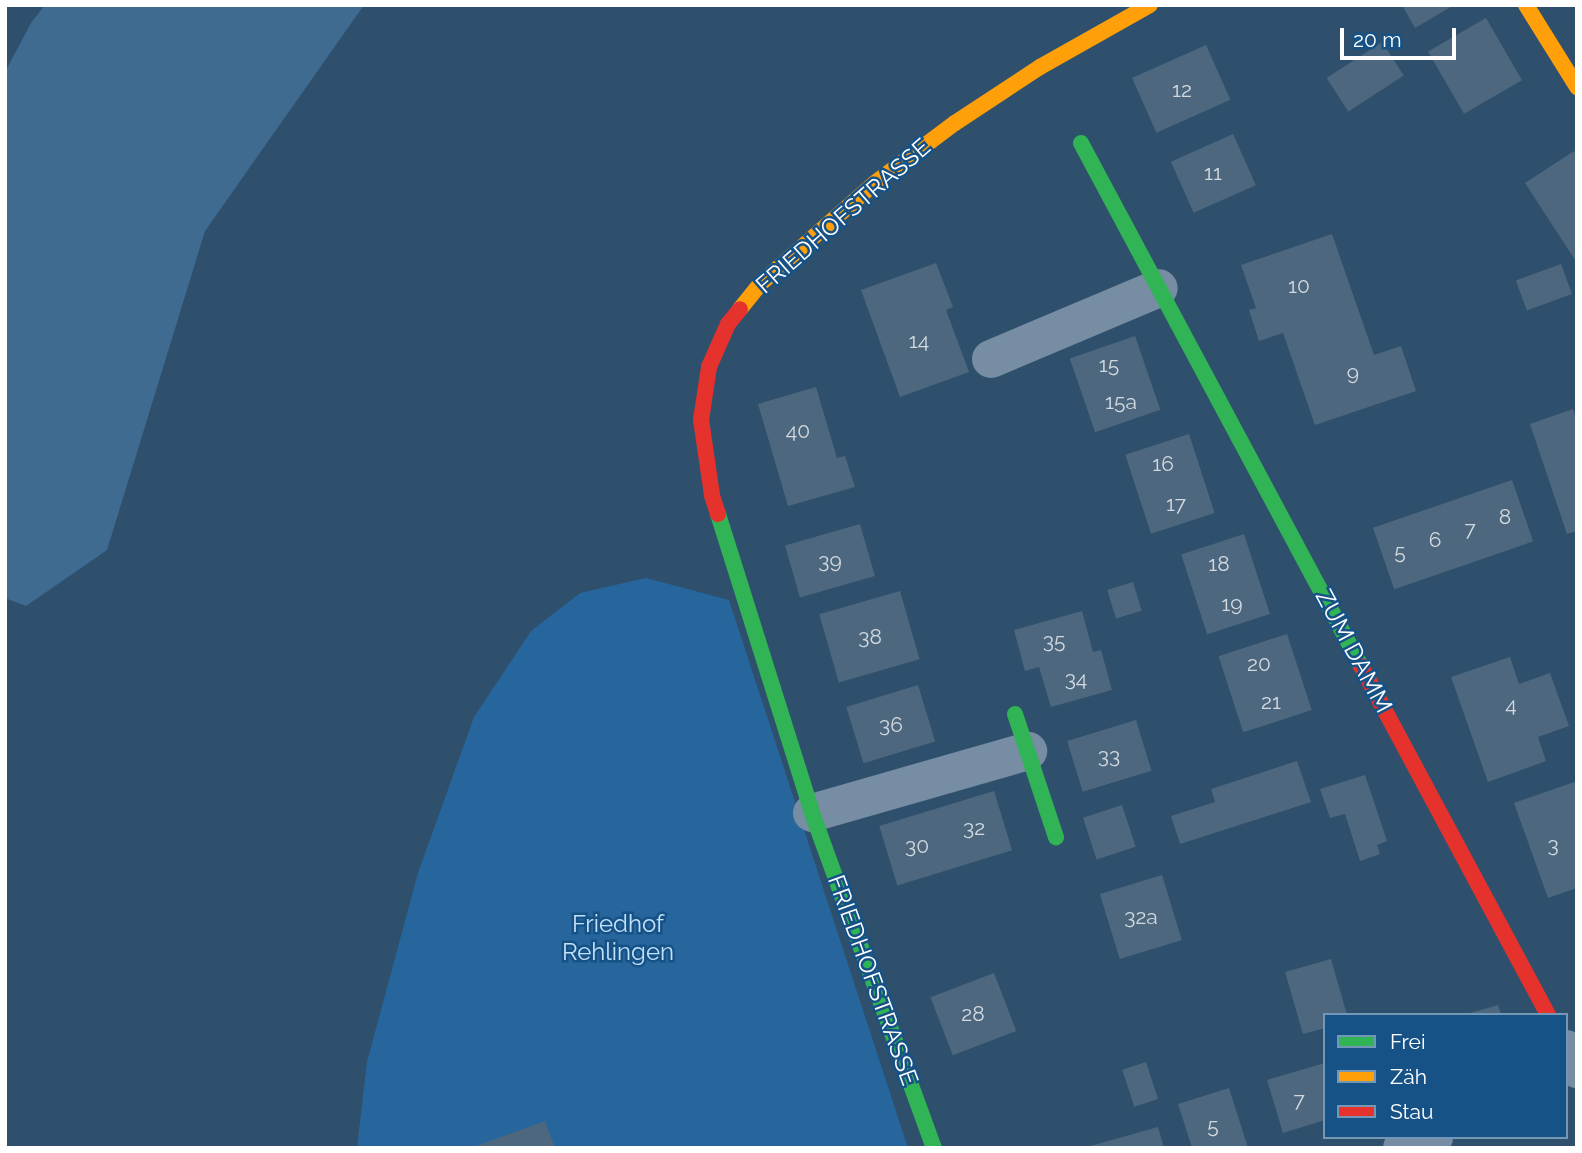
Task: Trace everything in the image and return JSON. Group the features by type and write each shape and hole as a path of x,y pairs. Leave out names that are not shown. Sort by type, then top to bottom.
{"street":[{"name":"FRIEDHOFSTRASSE","path":"934,1148 812,813 712,495 701,420 709,367 728,324 760,284 875,183 955,122 1040,67 1150,5"},
{"path":"1526,5 1577,87"},
{"name":"ZUM DAMM","path":"1081,143 1547,1013"},
{"path":"991,359 1159,288"},
{"path":"1015,714 1056,837"},
{"path":"812,813 1028,751"},
{"path":"1568,1053 1577,1069"},
{"path":"1402,1148 1428,1139"}],"green space":[{"name":"Friedhof Rehlingen","path":"646,578 729,600 908,1148 357,1148 367,1062 418,873 474,717 531,631 580,593"}],"shaded area":[{"path":"45,5 364,5 205,231 107,550 26,606 5,598 5,72 31,23"}],"building":[{"path":"1402,5 1454,5 1415,28"},
{"path":"1486,18 1522,80 1464,114 1428,52"},
{"path":"1382,42 1404,76 1348,111 1327,78"},
{"path":"1206,45 1230,100 1156,133 1132,78"},
{"path":"1233,134 1256,185 1194,213 1171,162"},
{"path":"1574,151 1577,155 1577,263 1525,183"},
{"path":"1332,234 1374,355 1401,346 1416,391 1315,425 1283,333 1259,341 1249,310 1256,308 1241,265"},
{"path":"936,263 953,307 946,310 969,372 900,397 861,290"},
{"path":"1561,264 1572,294 1527,310 1516,280"},
{"path":"1135,336 1160,410 1095,432 1070,358"},
{"path":"816,387 837,458 845,456 855,487 788,506 758,404"},
{"path":"1573,409 1577,420 1577,531 1567,534 1530,424"},
{"path":"1189,434 1215,513 1151,534 1125,455"},
{"path":"1512,480 1533,541 1394,589 1373,528"},
{"path":"860,524 875,576 800,597 785,545"},
{"path":"1244,534 1270,614 1207,634 1181,554"},
{"path":"1133,582 1142,611 1116,619 1107,590"},
{"path":"900,591 920,659 839,682 819,614"},
{"path":"1082,611 1093,652 1101,650 1112,690 1051,707 1039,667 1025,671 1014,630"},
{"path":"1287,634 1312,710 1243,732 1219,656"},
{"path":"1510,657 1519,684 1550,673 1569,726 1538,737 1546,761 1488,782 1451,677"},
{"path":"918,685 935,741 864,763 846,707"},
{"path":"1136,720 1151,771 1083,792 1067,741"},
{"path":"1297,761 1311,802 1180,844 1171,816 1215,802 1211,789"},
{"path":"1365,775 1387,841 1377,845 1380,854 1360,861 1345,814 1330,818 1320,789"},
{"path":"1577,781 1577,888 1548,898 1514,803"},
{"path":"994,791 1012,850 897,885 879,826"},
{"path":"1122,805 1136,847 1097,860 1083,818"},
{"path":"1162,875 1182,940 1120,959 1100,894"},
{"path":"1331,959 1346,1013 1323,1013 1323,1029 1303,1034 1285,972"},
{"path":"994,973 1016,1031 953,1055 931,997"},
{"path":"1498,1005 1500,1013 1470,1013"},
{"path":"1146,1062 1158,1099 1134,1107 1122,1070"},
{"path":"1323,1064 1323,1121 1283,1133 1267,1080"},
{"path":"1229,1088 1248,1148 1192,1148 1178,1104"},
{"path":"545,1121 555,1148 476,1146"},
{"path":"1158,1127 1164,1148 1087,1148 1087,1147"}],"traffic: fast":[{"path":"1081,143 1361,666"},
{"path":"718,514 812,813 934,1148"},
{"path":"1015,714 1056,837"}],"traffic: slow":[{"path":"740,309 760,284 875,183 955,123 1040,67 1150,5"},
{"path":"1526,5 1577,87"}],"traffic: jam":[{"path":"718,514 712,495 701,420 709,367 728,324 740,309"},
{"path":"1361,666 1547,1013"}]}
